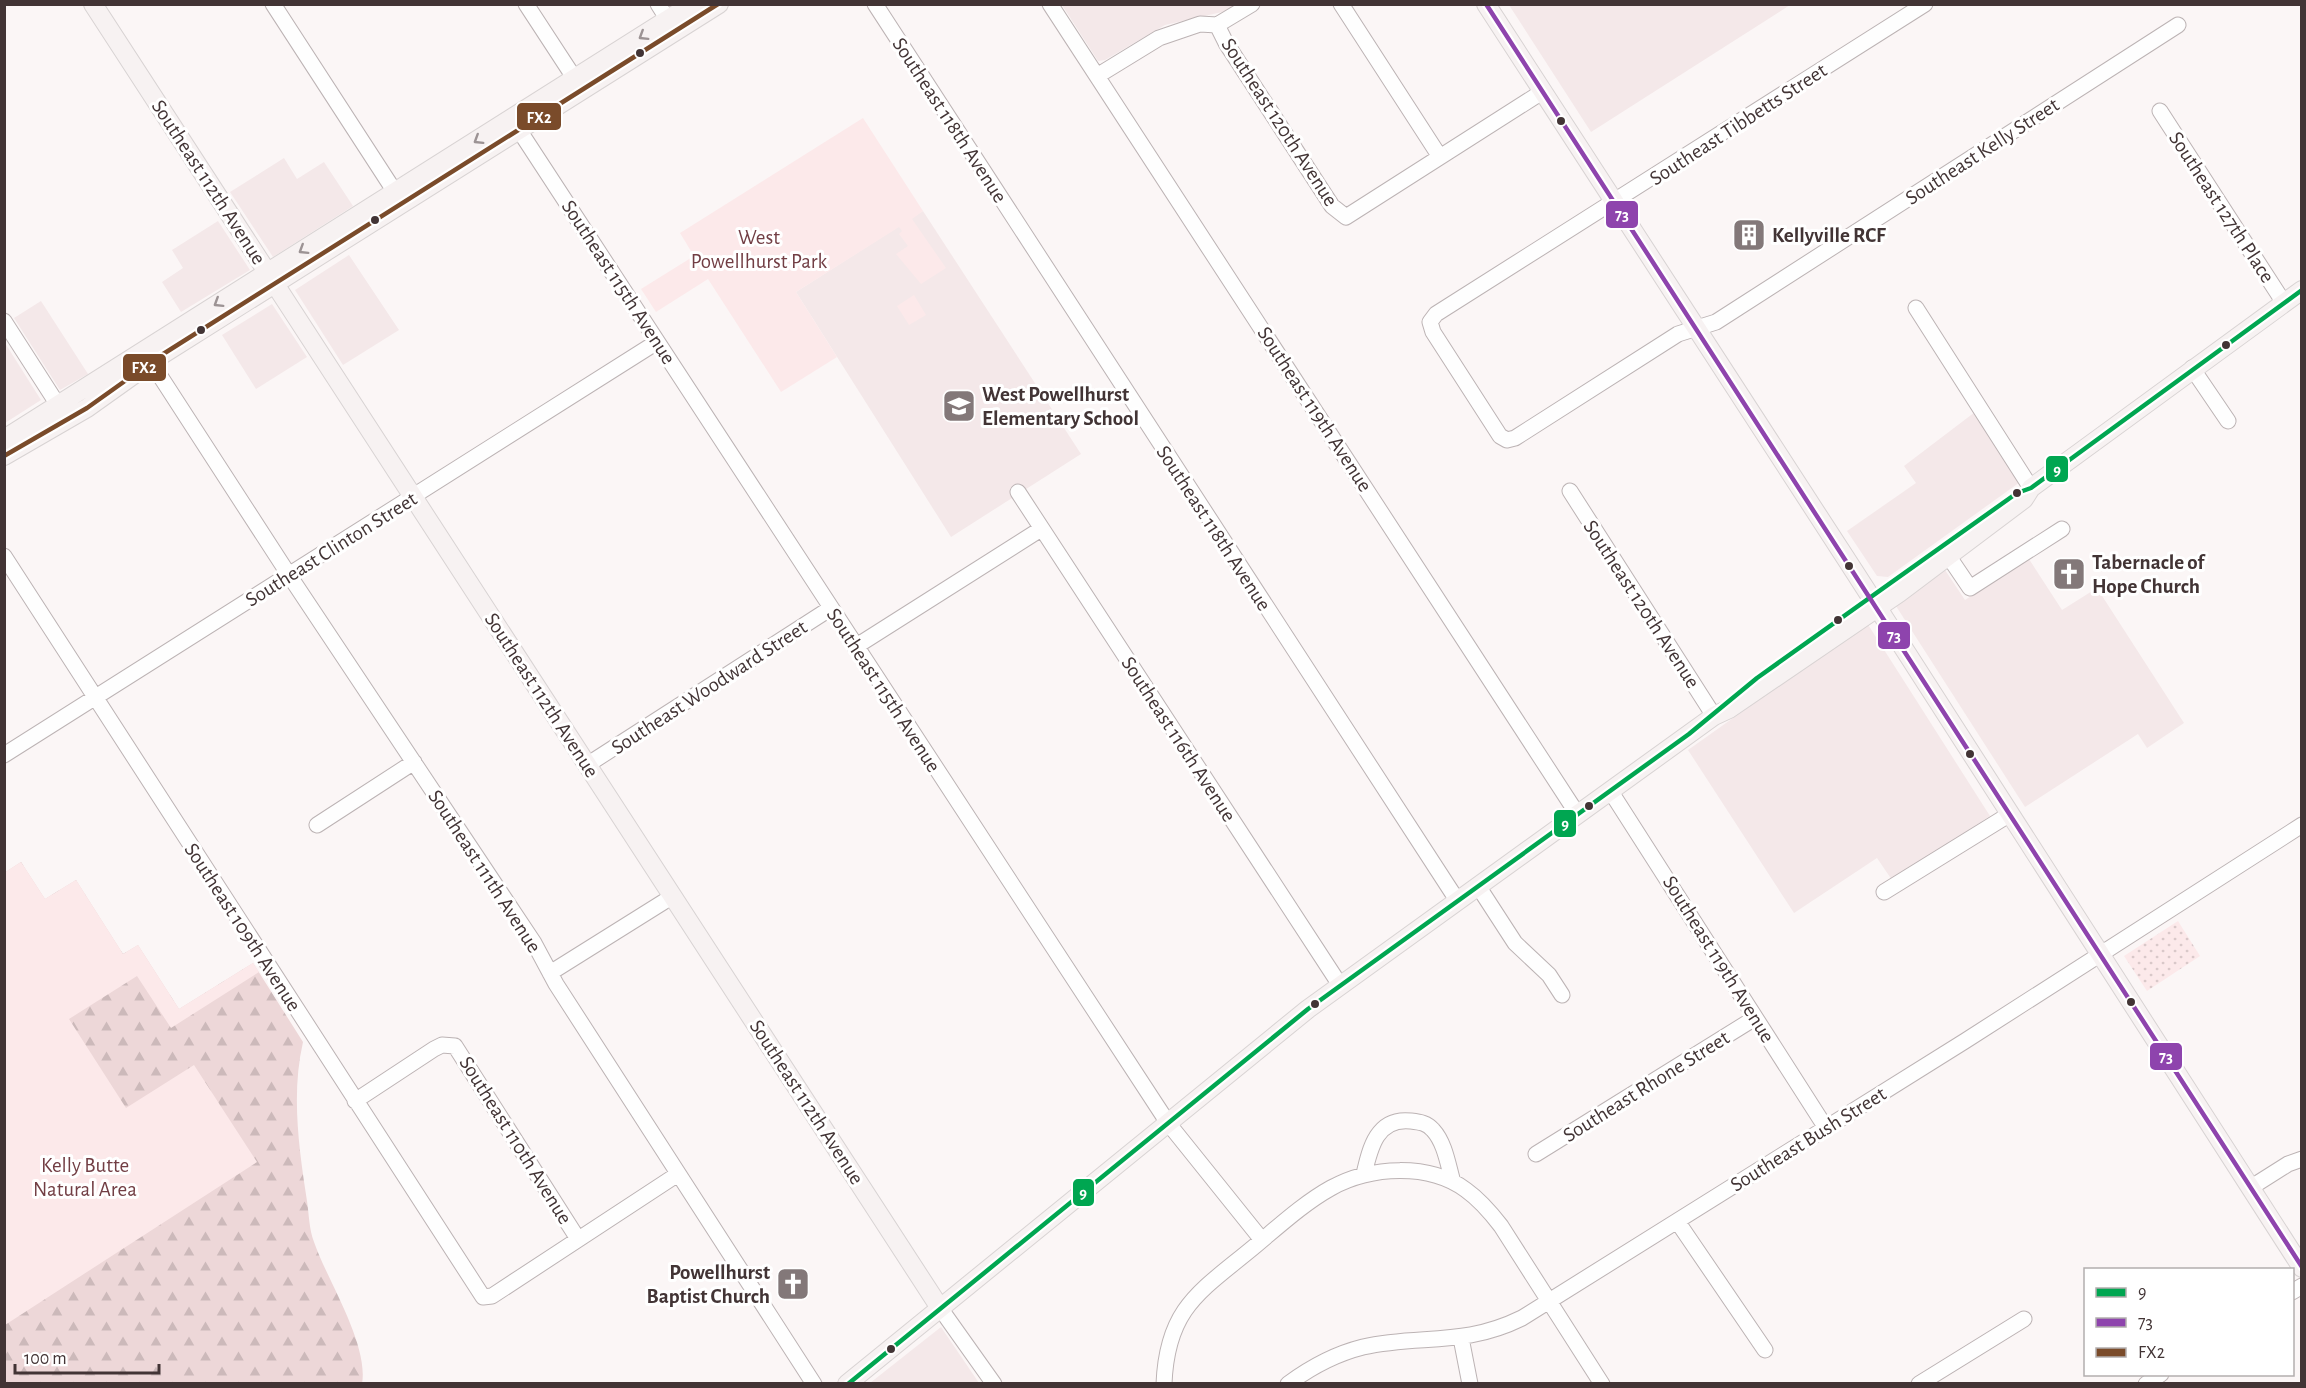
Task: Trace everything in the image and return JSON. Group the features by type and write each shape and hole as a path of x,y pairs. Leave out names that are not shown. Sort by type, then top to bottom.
{"main road":[{"name":"Southeast 112th Avenue","path":"93,4 940,1308"},
{"path":"8,449 87,408 395,192 574,79 663,12 692,4"},
{"path":"8,449 59,414 58,405 519,130 719,4"},
{"path":"1486,4 2301,1268"},
{"path":"847,1383 1340,985 1714,716 1729,709 1874,603 2017,492 2031,488 2301,290"},
{"path":"1874,603 1948,557 2024,499 2031,488"}],"street":[{"path":"273,4 395,192"},
{"path":"526,4 574,79"},
{"name":"Southeast 118th Avenue","path":"875,4 1457,900"},
{"name":"Southeast 119th Avenue","path":"1050,4 1578,815"},
{"path":"1097,76 1173,32 1200,24 1217,25 1252,4"},
{"path":"1341,4 1440,156 1542,92"},
{"name":"Southeast Tibbetts Street","path":"1507,440 1500,436 1433,332 1430,322 1436,314 1615,203 1925,4"},
{"name":"Southeast 120th Avenue","path":"1217,25 1226,43 1332,206 1346,217 1440,156"},
{"name":"Southeast Kelly Street","path":"1507,440 1515,438 1678,334 1716,321 2178,25"},
{"name":"Southeast 127th Place","path":"2160,111 2284,303"},
{"name":"Southeast 115th Avenue","path":"519,130 1168,1123 1262,1240"},
{"path":"1916,308 2031,488"},
{"path":"4,321 58,405"},
{"name":"Southeast Clinton Street","path":"4,755 657,342"},
{"name":"Southeast 111th Avenue","path":"151,362 289,575 534,943 550,973 814,1383"},
{"path":"2192,368 2228,421"},
{"name":"Southeast 120th Avenue","path":"1570,491 1714,716"},
{"name":"Southeast 116th Avenue","path":"1018,492 1340,985"},
{"path":"855,646 1041,529"},
{"path":"1948,557 1970,588 2062,529"},
{"name":"Southeast 109th Avenue","path":"4,556 476,1290 483,1297 492,1296 578,1239"},
{"name":"Southeast Woodward Street","path":"587,765 831,608"},
{"path":"317,825 414,762"},
{"name":"Southeast 119th Avenue","path":"1611,792 1691,913 1826,1128"},
{"path":"1884,892 2010,814"},
{"name":"Southeast Bush Street","path":"1294,1382 1324,1361 1364,1347 1461,1338 1503,1327 1549,1302 2101,955 2301,825"},
{"path":"1478,886 1515,943 1549,975 1563,995"},
{"path":"550,973 673,896"},
{"name":"Southeast Rhone Street","path":"1536,1155 1755,1018"},
{"name":"Southeast 110th Avenue","path":"355,1101 434,1049 451,1044 459,1050 578,1239"},
{"path":"1364,1174 1375,1137 1388,1124 1404,1120 1421,1122 1434,1131 1443,1147 1453,1182"},
{"path":"2250,1188 2288,1164 2301,1159"},
{"path":"1164,1383 1168,1344 1176,1323 1188,1304 1262,1240 1323,1193 1364,1174 1388,1171 1414,1172 1453,1182 1487,1208 1602,1383"},
{"path":"578,1239 678,1174"},
{"path":"1677,1221 1700,1258 1719,1279 1765,1350"},
{"name":"Southeast 112th Avenue","path":"940,1308 994,1383"},
{"path":"1919,1383 2024,1319"},
{"path":"1461,1338 1470,1383"}],"shaded area":[{"path":"1062,5 1236,5 1222,12 1165,25 1105,60 1098,61"},
{"path":"1509,5 1790,5 1591,132"},
{"path":"284,158 297,179 324,162 353,206 273,257 230,192"},
{"name":"West Powellhurst Elementary School","path":"923,211 1081,454 951,537 796,292"},
{"path":"218,221 250,270 181,312 162,282 183,268 172,250"},
{"path":"349,255 399,330 343,365 295,290"},
{"path":"41,301 88,374 60,390 14,318"},
{"path":"272,304 307,357 256,389 222,335"},
{"path":"5,343 41,400 4,423"},
{"path":"1975,412 2020,482 1888,577 1877,576 1847,531 1916,483 1904,466"},
{"path":"2029,559 2062,610 2097,588 2184,723 2147,748 2138,734 2025,807 1894,603 1943,567 1965,600"},
{"path":"1867,623 1990,816 1892,880 1877,858 1794,913 1688,750"},
{"path":"941,1327 979,1383 870,1383"}],"green space":[{"name":"West Powellhurst Park","path":"863,118 923,211 912,219 946,268 921,284 896,254 908,246 899,234 902,231 899,227 796,292 837,357 781,392 708,279 656,312 641,289 694,256 680,233"},
{"path":"914,295 926,315 909,325 897,306"},
{"path":"21,862 45,899 76,880 123,954 138,945 179,1009 253,963 303,1042 297,1081 297,1101 301,1162 310,1227 320,1257 346,1312 359,1350 362,1384 5,1384 4,873"},
{"name":"Kelly Butte Natural Area","path":"21,862 45,899 76,880 123,954 138,945 179,1009 253,963 259,972 171,1028 137,976 69,1019 126,1108 194,1065 257,1162 5,1325 4,873"},
{"path":"2178,921 2200,956 2147,991 2124,956"}],"transit line":[{"name":"FX2","path":"4,456 87,408 160,356 718,4"},
{"name":"73","path":"1486,4 2302,1267"},
{"name":"9","path":"848,1384 1308,1009 1689,734 1757,678 2017,493 2031,488 2302,290"}],"place":[{"name":"Kellyville RCF","path":"1749,235"},
{"name":"West Powellhurst Elementary School","path":"959,406"},
{"name":"Tabernacle of Hope Church","path":"2069,574"},
{"name":"Powellhurst Baptist Church","path":"793,1284"}]}
